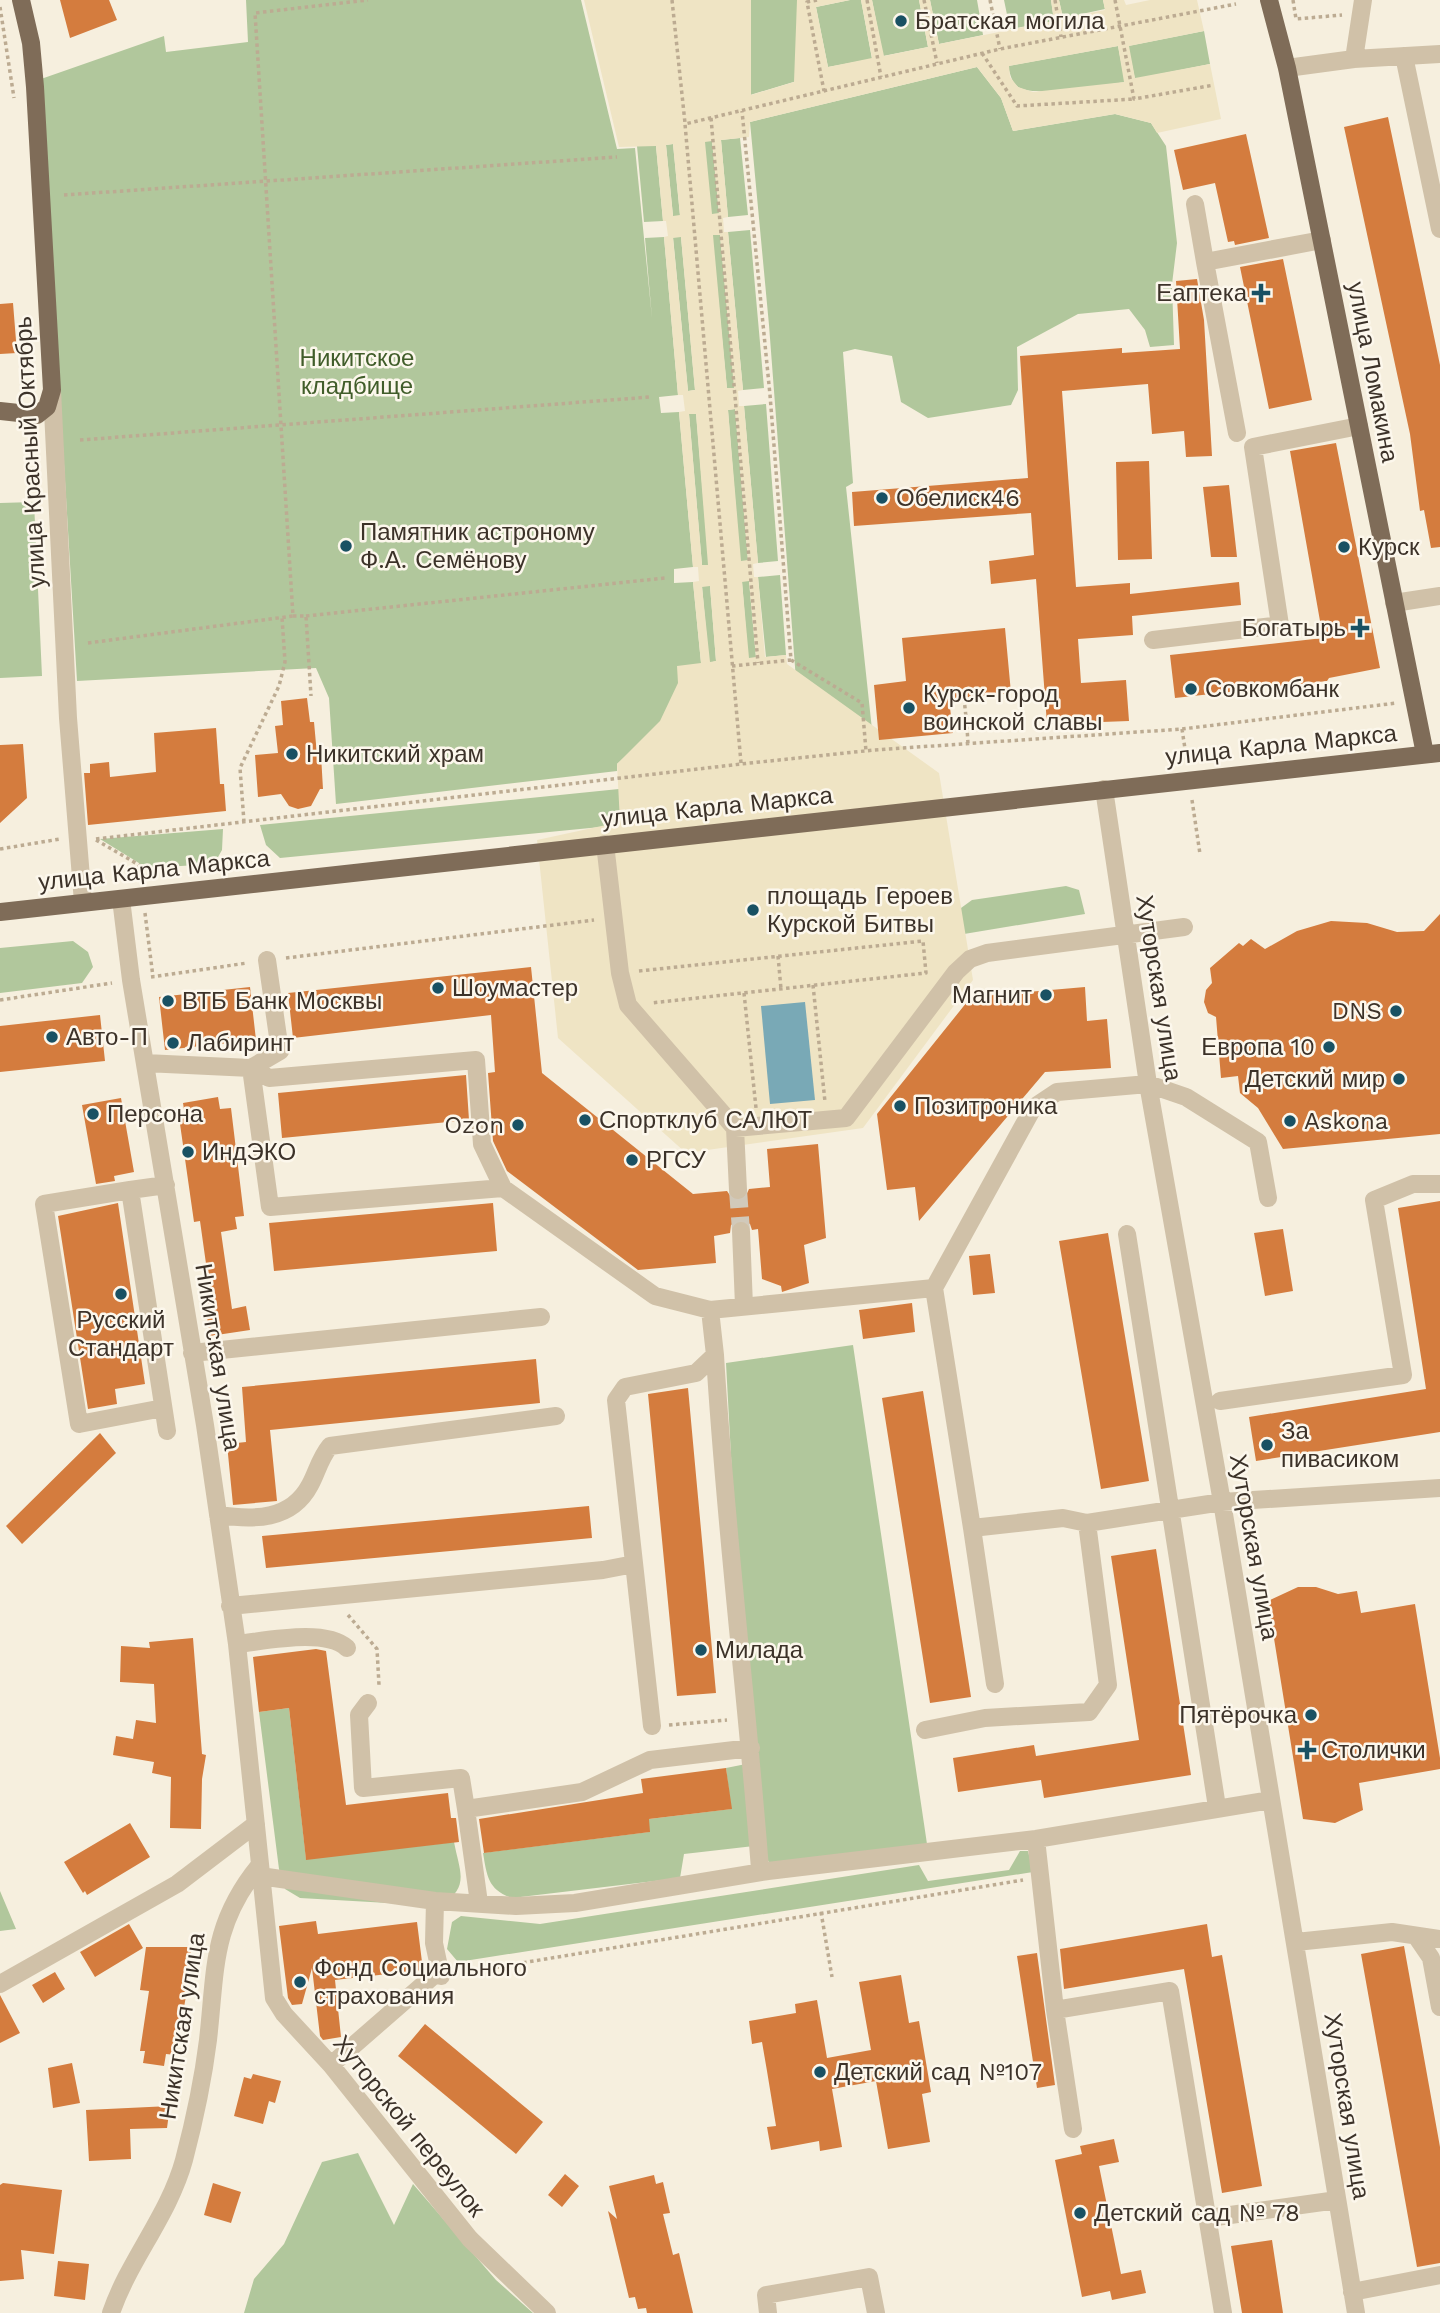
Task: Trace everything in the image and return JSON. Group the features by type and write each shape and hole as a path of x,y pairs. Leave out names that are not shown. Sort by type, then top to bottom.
{"main road":[{"name":"улица Красный Октябрь","path":"21,0 31,43 35,88 52,390"},
{"name":"улица Ломакина","path":"1269,0 1287,68 1415,701 1432,754"},
{"path":"0,411 37,415 47,407 52,390"},
{"name":"улица Карла Маркса","path":"0,912 1432,754"}],"street":[{"path":"1354,59 1363,0"},
{"path":"1287,68 1354,59 1440,54"},
{"path":"1404,55 1440,229"},
{"path":"1195,204 1237,433"},
{"path":"1205,262 1322,240"},
{"name":"улица Красный Октябрь","path":"52,390 68,718 86,838 83,902"},
{"path":"1153,640 1280,625 1253,447 1359,426"},
{"path":"1394,603 1440,596"},
{"name":"Хуторская улица","path":"1104,789 1148,1084 1222,1502 1356,2313"},
{"path":"605,844 612,918 628,1005 735,1128 738,1190"},
{"name":"Никитская улица","path":"121,899 131,980 166,1185 237,1644 256,1824"},
{"path":"735,1128 846,1118 956,972 970,959 987,953 1184,927"},
{"path":"250,1068 279,1051 267,960"},
{"path":"145,1063 250,1068 270,1078 476,1059 482,1144 503,1188 655,1296 710,1310 934,1289"},
{"path":"250,1068 270,1207 503,1188"},
{"path":"995,1684 934,1289 1033,1108 1057,1093 1148,1084 1186,1097 1258,1142 1268,1198"},
{"path":"1220,1401 1402,1375 1374,1200 1413,1184 1440,1184"},
{"path":"163,1408 79,1424 44,1205 166,1185"},
{"path":"130,1190 167,1432"},
{"path":"741,1231 744,1306"},
{"path":"1127,1234 1217,1808"},
{"path":"710,1310 760,1869 768,1871"},
{"path":"192,1353 541,1317"},
{"path":"652,1726 616,1400 625,1387 696,1373 715,1355"},
{"path":"218,1515 247,1520 281,1514 308,1488 330,1446 556,1416"},
{"path":"972,1528 1063,1518 1087,1523 1222,1502 1440,1488"},
{"path":"925,1730 985,1718 1090,1712 1108,1685 1087,1523"},
{"path":"230,1606 603,1570 634,1564"},
{"path":"237,1644 318,1637 340,1641 347,1648"},
{"path":"368,1703 359,1715 363,1788 461,1778 479,1903"},
{"path":"466,1809 582,1792 650,1760 751,1748"},
{"path":"259,1871 435,1901 516,1906 575,1903 768,1871 1036,1839 1271,1800"},
{"path":"0,1984 177,1884 256,1824"},
{"name":"Хуторской переулок","path":"256,1824 274,1998 284,2014 331,2065 470,2239 547,2313"},
{"path":"1036,1839 1055,2010 1073,2129"},
{"name":"Никитская улица","path":"111,2313 119,2289 160,2219 183,2162 208,2044 218,1939 242,1887 259,1871"},
{"path":"331,2065 437,1976 434,1943 435,1901"},
{"path":"1296,1942 1392,1932 1440,1939"},
{"path":"1416,1936 1431,1958 1440,2007"},
{"path":"1055,2010 1170,1991 1223,2313"},
{"path":"1209,2218 1337,2200"},
{"path":"1352,2292 1440,2275"},
{"path":"768,2313 766,2295 869,2277 876,2313"}],"path":[{"path":"291,0 291,9"},
{"path":"293,616 255,13 368,0"},
{"path":"672,0 741,764"},
{"path":"817,0 806,1 824,91"},
{"path":"867,0 881,77"},
{"path":"924,0 937,64"},
{"path":"990,0 1000,49"},
{"path":"1055,0 1061,37"},
{"path":"1115,0 1134,99"},
{"path":"1293,0 1296,19 1347,15"},
{"path":"685,124 1000,49 1236,4"},
{"path":"982,53 1017,106 1134,99 1214,85"},
{"path":"742,111 770,395 791,660"},
{"path":"711,118 758,663"},
{"path":"64,195 617,157"},
{"path":"80,440 650,397"},
{"path":"88,643 282,617 665,578"},
{"path":"306,616 310,696"},
{"path":"244,821 240,768 279,686 285,662 282,617"},
{"path":"732,666 791,660 862,704 866,751"},
{"path":"964,698 968,744"},
{"path":"0,849 741,764 866,751 1182,729 1415,701"},
{"path":"953,728 967,727"},
{"path":"86,838 139,865 153,977"},
{"path":"0,1000 267,960 612,918"},
{"path":"620,973 923,941 926,973 628,1005"},
{"path":"778,956 781,989"},
{"path":"813,985 826,1112"},
{"path":"744,993 757,1119"},
{"path":"327,1595 359,1625 377,1649 379,1685"},
{"path":"652,1726 748,1718"},
{"path":"437,1976 1042,1877"},
{"path":"821,1912 832,1978"}],"green space":[{"name":"Никитское кладбище","path":"246,0 581,0 617,149 635,148 652,318 645,238 664,237 678,395 659,397 661,413 679,412 693,567 674,569 674,583 693,582 701,663 681,705 617,764 617,771 336,804 329,698 316,668 77,681 41,79 164,36 166,52 248,42"},
{"path":"751,0 798,0 810,77 750,95"},
{"path":"861,0 872,59 828,67 816,7"},
{"path":"872,0 919,0 928,47 883,56"},
{"path":"930,0 977,0 983,35 939,44"},
{"path":"1004,0 1051,0 1054,21 1010,29"},
{"path":"1059,0 1103,0 1105,9 1063,18"},
{"path":"1204,31 1210,64 1135,79 1128,46"},
{"path":"1118,46 1125,82 1068,90 1025,90 1013,82 1008,66"},
{"path":"977,67 1001,98 1013,131 1115,114 1151,123 1166,146 1177,243 1172,284 1174,345 1150,347 1145,330 1129,309 1078,314 1017,347 1018,390 1011,405 928,418 901,402 892,356 855,349 843,352 853,483 846,487 873,739 797,693 769,325 750,122"},
{"path":"740,138 748,215 728,217 721,140"},
{"path":"704,141 712,141 719,214 711,214"},
{"path":"673,144 680,216 673,216 666,145"},
{"path":"637,146 656,146 663,221 644,222"},
{"path":"750,230 764,388 743,390 728,232"},
{"path":"712,235 720,235 735,388 727,389"},
{"path":"673,237 681,237 695,390 688,391"},
{"path":"766,404 778,561 758,563 744,406"},
{"path":"735,409 748,561 740,561 728,410"},
{"path":"696,413 709,565 702,565 689,414"},
{"path":"34,502 42,676 0,678 0,503"},
{"path":"780,575 786,655 766,657 758,577"},
{"path":"742,581 749,581 756,658 748,658"},
{"path":"702,586 710,586 716,661 709,663"},
{"path":"619,789 621,825 280,858 266,845 260,825"},
{"path":"223,829 222,850 214,864 147,868 100,839"},
{"path":"1066,886 1079,890 1085,914 958,935 961,908 972,900"},
{"path":"73,941 88,952 93,967 82,983 0,993 0,948"},
{"path":"853,1345 927,1844 770,1864 766,1857 739,1605 726,1363"},
{"path":"289,1708 306,1859 454,1842 461,1878 450,1899 441,1906 300,1898 285,1889 279,1869 259,1712"},
{"path":"746,1764 754,1846 684,1854 680,1878 512,1898 498,1891 490,1881 483,1853 649,1832 649,1819 731,1809 726,1768"},
{"path":"1020,1851 1028,1851 1033,1872 458,1962 447,1949 452,1922 461,1916 540,1924 919,1865 928,1881 1009,1870"},
{"path":"0,1891 16,1929 0,1931"},
{"path":"358,2153 394,2225 413,2184 496,2280 533,2313 244,2313 254,2279 284,2244 322,2162"}],"shaded area":[{"name":"площадь Героев Курской Битвы","path":"584,0 751,0 751,95 794,82 797,0 850,0 816,7 828,67 872,58 861,0 872,0 884,56 928,47 919,0 930,0 939,44 1054,21 1051,0 1059,0 1063,18 1105,10 1103,0 1124,0 1126,5 1150,0 1197,0 1204,31 1129,46 1135,78 1210,64 1221,119 1157,133 1151,123 1115,114 1013,131 1001,98 977,67 750,122 749,137 721,140 728,217 723,218 724,232 728,232 743,390 738,391 739,406 744,406 758,563 753,564 754,577 758,577 765,657 786,655 787,664 939,773 973,980 863,1128 686,1153 558,1038 537,840 620,822 617,764 660,721 678,683 677,666 701,663 693,582 699,581 698,567 693,567 679,412 685,411 683,395 678,395 664,237 668,236 666,221 663,221 656,146 619,147","holes":["1118,46 1124,82 1033,92 1018,87 1010,77 1009,66","712,141 719,213 712,214 705,142","673,144 680,215 673,216 666,145","713,235 720,235 734,388 727,388","681,237 695,390 688,391 673,238","735,409 748,560 741,561 728,410","689,414 696,414 708,565 702,565","749,581 756,657 749,658 742,582","710,586 716,661 710,662 702,587"]}],"water":[{"path":"805,1002 815,1100 770,1104 761,1006"}],"building":[{"path":"60,0 109,0 117,20 70,38"},
{"path":"1388,117 1440,365 1440,547 1431,548 1424,510 1420,511 1410,434 1344,127"},
{"path":"1246,134 1269,238 1235,245 1234,241 1228,242 1215,183 1183,190 1174,150"},
{"path":"1283,259 1312,400 1269,409 1240,267"},
{"path":"1197,279 1204,320 1212,456 1186,457 1184,431 1152,434 1148,384 1062,391 1076,587 1130,583 1130,594 1239,582 1241,605 1132,616 1133,635 1078,639 1081,683 1126,680 1129,721 1047,724 1036,579 991,584 989,561 1034,555 1031,513 854,526 852,492 1028,478 1020,356 1122,348 1122,353 1180,349 1176,281"},
{"path":"13,303 17,353 0,354 0,304"},
{"path":"1336,443 1380,668 1329,678 1327,681 1175,698 1170,655 1323,638 1290,451"},
{"path":"1149,461 1152,559 1118,560 1116,462"},
{"path":"1229,485 1237,557 1211,557 1203,487"},
{"path":"1005,628 1011,693 949,699 953,733 879,740 874,685 906,681 902,638"},
{"name":"Никитский храм","path":"307,698 310,722 314,722 317,755 321,755 323,789 320,789 311,806 298,809 289,806 281,794 258,797 255,755 278,753 275,726 283,725 281,701"},
{"path":"216,728 220,784 224,784 226,811 88,825 84,773 90,773 90,764 109,762 110,777 156,772 154,733"},
{"path":"23,744 27,798 0,823 0,745"},
{"name":"Европа 10","path":"1440,914 1440,1134 1283,1149 1258,1108 1240,1093 1238,1076 1221,1078 1216,1017 1208,1013 1204,1002 1206,990 1212,983 1210,968 1239,943 1243,946 1251,939 1265,949 1297,931 1331,921 1367,923 1397,932 1424,931"},
{"path":"531,967 542,1073 693,1194 727,1191 733,1200 744,1200 749,1189 770,1187 767,1149 818,1144 826,1238 804,1245 809,1283 782,1292 781,1286 762,1279 758,1229 752,1230 750,1224 741,1220 731,1225 730,1233 714,1236 716,1263 638,1270 507,1171 493,1141 488,1073 495,1072 491,1015 293,1038 288,993"},
{"path":"250,987 256,1040 165,1050 159,997"},
{"path":"1085,987 1087,1021 1107,1019 1111,1068 1045,1072 919,1221 915,1187 887,1190 877,1114 971,997"},
{"path":"100,1015 105,1061 0,1072 0,1026"},
{"path":"466,1075 469,1120 282,1138 278,1093"},
{"path":"218,1097 220,1109 231,1108 244,1216 235,1217 237,1229 221,1232 232,1309 246,1306 250,1330 210,1336 203,1293 210,1292 200,1221 194,1222 179,1117 185,1116 183,1103"},
{"path":"121,1098 134,1172 114,1176 115,1181 96,1184 82,1105"},
{"path":"1440,1201 1440,1432 1256,1461 1249,1417 1426,1389 1398,1208"},
{"path":"118,1203 145,1384 115,1389 117,1404 88,1409 58,1216"},
{"path":"493,1203 497,1251 274,1271 269,1223"},
{"path":"1283,1229 1293,1291 1265,1296 1254,1233"},
{"path":"1108,1233 1149,1481 1101,1489 1059,1241"},
{"path":"990,1254 995,1293 973,1295 969,1256"},
{"path":"912,1303 915,1332 863,1339 859,1310"},
{"path":"536,1359 540,1403 270,1430 277,1501 233,1505 227,1444 246,1442 242,1387"},
{"path":"688,1388 716,1693 677,1696 648,1394"},
{"path":"923,1391 971,1697 930,1703 882,1398"},
{"path":"100,1433 116,1453 22,1544 6,1526"},
{"path":"589,1506 592,1538 266,1568 262,1536"},
{"path":"1156,1549 1191,1775 1044,1798 1041,1780 958,1792 953,1758 1034,1745 1036,1756 1139,1740 1111,1556"},
{"path":"1298,1587 1316,1587 1338,1594 1357,1591 1361,1613 1415,1604 1440,1758 1440,1769 1359,1783 1363,1810 1335,1823 1303,1819 1268,1601"},
{"path":"193,1638 202,1754 206,1755 202,1779 201,1829 170,1828 171,1777 152,1773 154,1762 113,1755 116,1736 133,1739 136,1720 156,1723 154,1684 120,1682 121,1646 150,1648 149,1642"},
{"path":"316,1649 326,1651 346,1805 448,1793 451,1818 456,1818 459,1842 306,1860 289,1708 259,1712 253,1657"},
{"path":"726,1768 732,1809 649,1819 650,1832 484,1853 479,1819 643,1793 641,1779"},
{"path":"130,1823 150,1857 87,1895 85,1891 83,1893 64,1862"},
{"path":"316,1921 318,1934 417,1922 423,1970 335,1980 341,2037 323,2040 320,2036 312,1968 302,2004 292,2005 288,1998 279,1926"},
{"path":"129,1924 143,1948 95,1977 80,1952"},
{"path":"1207,1924 1212,1957 1222,1955 1262,2186 1222,2193 1184,1969 1064,1989 1060,1949"},
{"path":"1404,1946 1440,2147 1440,2263 1417,2267 1361,1954"},
{"path":"146,1947 191,1947 190,1972 176,2055 166,2054 164,2066 143,2063 145,2051 140,2051 149,1991 140,1990"},
{"path":"1037,1953 1055,2085 1037,2088 1017,1956"},
{"path":"55,1972 65,1989 43,2003 32,1985"},
{"path":"901,1975 909,2023 919,2021 931,2092 922,2094 930,2142 888,2149 876,2081 832,2089 842,2147 820,2151 819,2141 771,2150 767,2127 776,2126 767,2071 762,2042 752,2044 749,2021 796,2013 795,2004 817,2000 827,2058 871,2050 859,1982"},
{"path":"0,1995 20,2033 0,2043"},
{"path":"425,2024 543,2122 516,2154 398,2056"},
{"path":"72,2063 80,2103 53,2108 48,2068"},
{"path":"253,2074 281,2081 275,2103 269,2101 263,2124 234,2116 244,2077 251,2079"},
{"path":"170,2106 167,2128 130,2129 131,2159 89,2161 86,2110"},
{"path":"1114,2139 1119,2162 1099,2166 1121,2274 1141,2270 1146,2293 1112,2300 1110,2291 1082,2297 1055,2160 1082,2154 1080,2146"},
{"path":"565,2174 579,2186 562,2207 548,2195"},
{"path":"654,2175 656,2184 663,2182 670,2213 663,2214 673,2255 679,2253 693,2313 647,2313 646,2308 638,2309 635,2297 629,2298 608,2211 617,2219 609,2186"},
{"path":"3,2183 62,2190 54,2254 21,2250 24,2279 0,2281 0,2185"},
{"path":"213,2183 241,2192 231,2223 204,2215"},
{"path":"1272,2240 1283,2313 1242,2313 1231,2246"},
{"path":"58,2261 89,2264 85,2300 54,2296"}],"tunnel":[{"path":"738,1190 741,1231"}],"place":[{"name":"Братская могила","path":"901,21"},
{"name":"Еаптека","path":"1261,293"},
{"name":"Обелиск46","path":"882,498"},
{"name":"Памятник астроному Ф.А. Семёнову","path":"346,546"},
{"name":"Курск","path":"1344,547"},
{"name":"Богатырь","path":"1360,628"},
{"name":"Совкомбанк","path":"1191,689"},
{"name":"Курск-город воинской славы","path":"909,708"},
{"name":"Никитский храм","path":"292,754"},
{"name":"площадь Героев Курской Битвы","path":"753,910"},
{"name":"Шоумастер","path":"438,988"},
{"name":"Магнит","path":"1046,995"},
{"name":"ВТБ Банк Москвы","path":"168,1001"},
{"name":"DNS","path":"1396,1011"},
{"name":"Авто-П","path":"52,1037"},
{"name":"Лабиринт","path":"173,1043"},
{"name":"Европа 10","path":"1329,1047"},
{"name":"Детский мир","path":"1399,1079"},
{"name":"Позитроника","path":"900,1106"},
{"name":"Персона","path":"93,1114"},
{"name":"Спортклуб САЛЮТ","path":"585,1120"},
{"name":"Askona","path":"1290,1121"},
{"name":"Ozon","path":"518,1125"},
{"name":"ИндЭКО","path":"188,1152"},
{"name":"РГСУ","path":"632,1160"},
{"name":"Русский Стандарт","path":"121,1294"},
{"name":"За пивасиком","path":"1267,1445"},
{"name":"Милада","path":"701,1650"},
{"name":"Пятёрочка","path":"1311,1715"},
{"name":"Столички","path":"1307,1750"},
{"name":"Фонд Социального страхования","path":"300,1982"},
{"name":"Детский сад №107","path":"820,2072"},
{"name":"Детский сад № 78","path":"1080,2213"}]}
